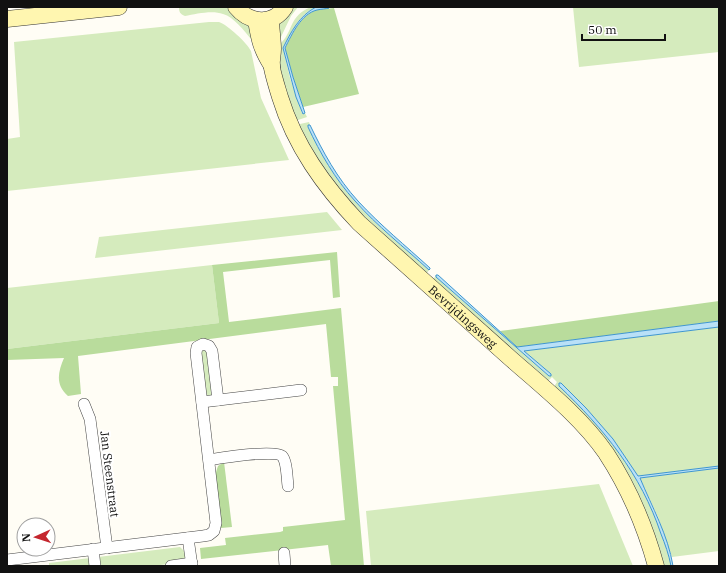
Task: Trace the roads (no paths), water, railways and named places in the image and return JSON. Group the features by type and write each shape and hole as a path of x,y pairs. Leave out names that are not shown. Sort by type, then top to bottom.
{"main road":[{"path":"7,19 120,7"},
{"path":"236,7 242,13 263,20 277,15 285,7"},
{"name":"Bevrijdingsweg","path":"263,20 261,45 264,54 272,66 285,113 302,149 323,181 359,222 555,397 588,430 606,453 626,486 642,519 656,566"}],"street":[{"path":"7,560 44,561 93,550 209,535 214,531 216,523 196,353 197,348 203,344 209,346 212,351 218,400"},
{"path":"202,402 301,390"},
{"name":"Jan Steenstraat","path":"84,404 90,419 107,548"},
{"path":"209,460 268,453 278,454 283,457 285,462 288,486"},
{"path":"171,566 192,565 188,538"},
{"path":"93,550 95,566"},
{"path":"284,553 285,566"}],"water":[{"path":"316,7 329,8 311,12 306,16 298,25 285,48 305,113 303,114 296,97 283,48 292,30 300,20"},
{"path":"308,125 310,125 331,164 350,192 375,218 430,268 429,270 372,219 348,193 323,156"},
{"path":"436,275 438,275 517,347 719,321 719,327 524,351 551,374 551,376 549,376 436,277"},
{"path":"559,383 561,383 586,408 613,439 638,476 719,466 719,468 640,478 664,532 673,566 671,566 653,512 632,472 606,436 559,386"}]}
